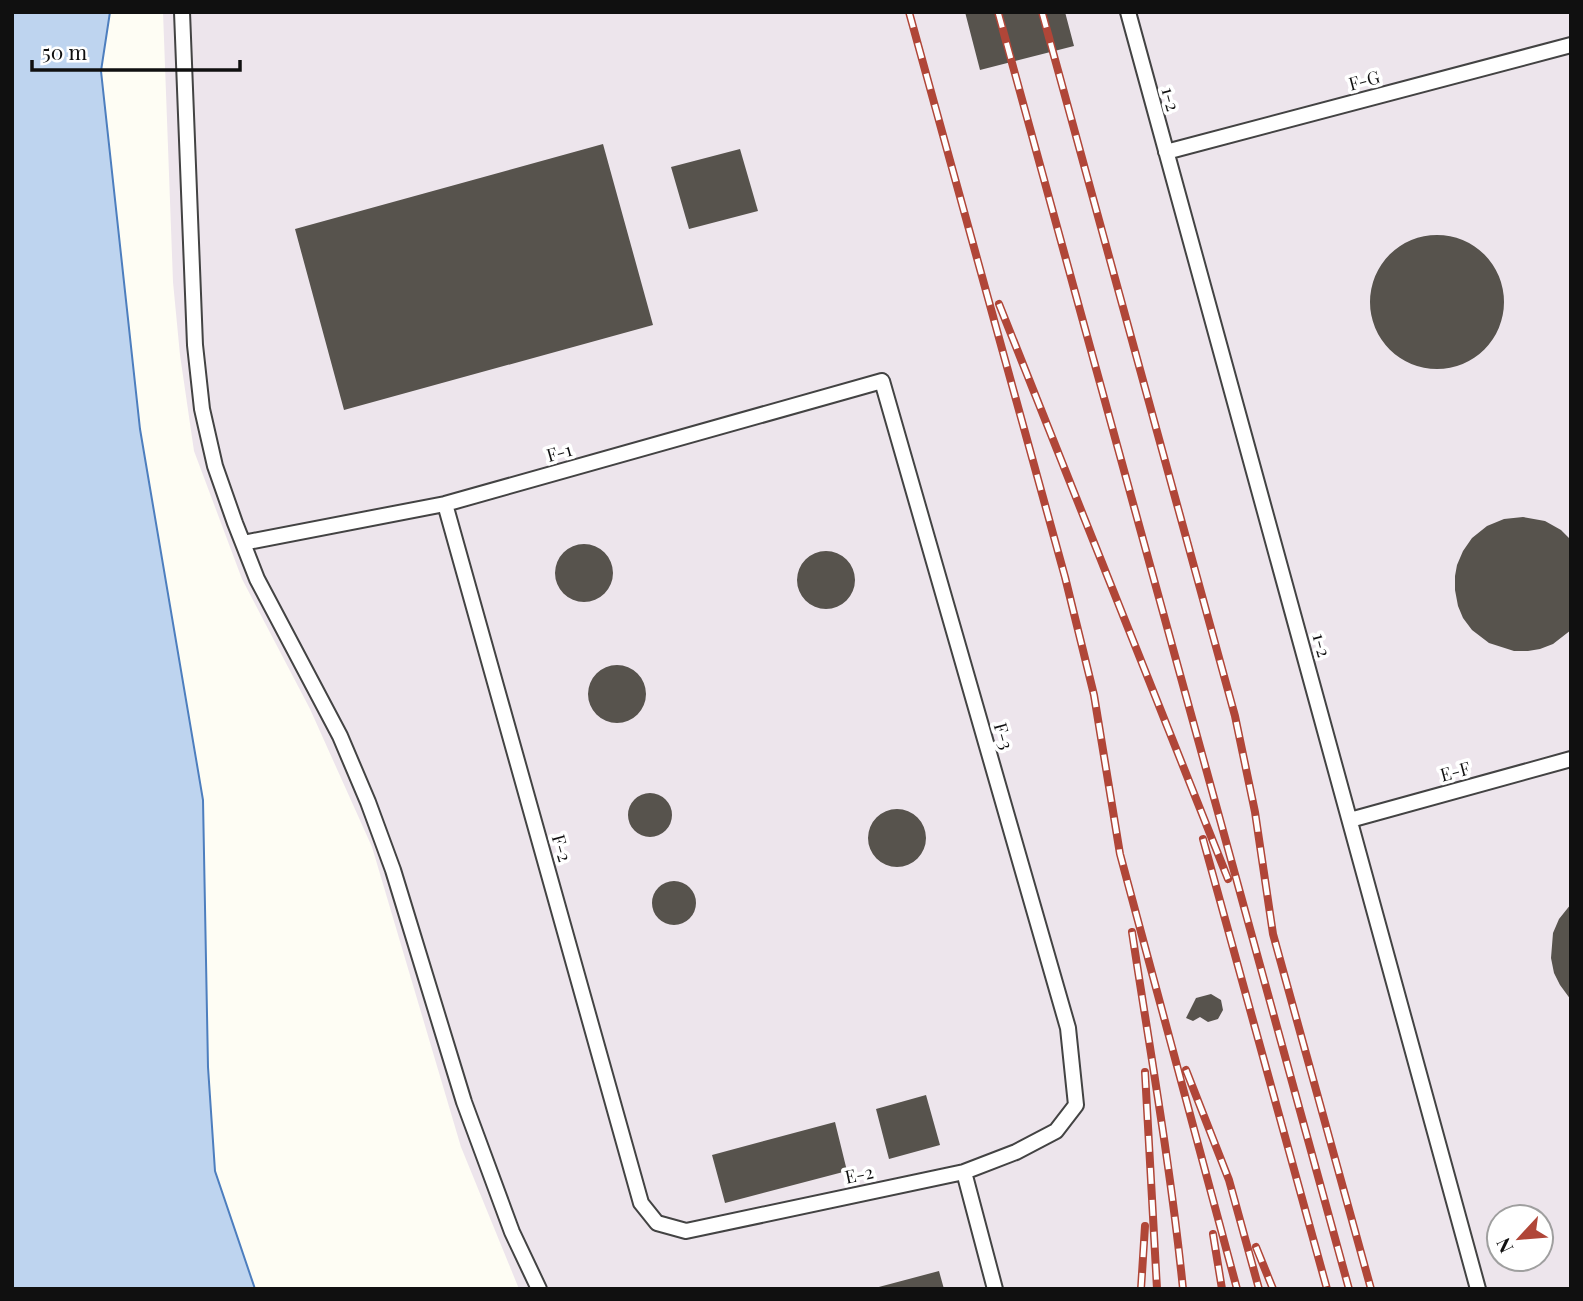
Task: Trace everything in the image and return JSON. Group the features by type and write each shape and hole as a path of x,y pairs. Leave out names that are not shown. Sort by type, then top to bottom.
{"lane":[{"path":"181,12 195,345 202,409 215,466 257,579 340,736 368,802 393,870 468,1114 512,1232 539,1289"},
{"name":"1-2","path":"1128,12 1478,1289"},
{"name":"F-G","path":"1166,152 1571,45"},
{"name":"F-1","path":"243,543 445,504 882,381"},
{"name":"F-3","path":"882,381 1068,1028 1076,1105"},
{"name":"F-2","path":"445,504 641,1203"},
{"name":"E-F","path":"1350,820 1571,759"},
{"name":"E-2","path":"641,1203 657,1223 686,1231 964,1172 1016,1153 1056,1131 1076,1105"},
{"path":"964,1172 995,1289"}],"shaded area":[{"path":"163,12 1571,12 1571,1289 519,1289 461,1147 372,847 310,709 242,579 194,451 173,282"}],"water":[{"path":"12,12 110,12 101,71 140,429 203,800 208,1067 215,1171 255,1289 12,1289"}],"building":[{"path":"965,12 1065,12 1074,46 980,70"},
{"path":"603,144 653,325 344,410 295,229"},
{"path":"740,149 758,211 689,229 671,167"},
{"path":"1437,235 1463,240 1484,255 1499,276 1504,302 1499,328 1484,349 1463,364 1437,369 1411,364 1390,349 1375,328 1370,302 1375,276 1390,255 1411,240"},
{"path":"1523,517 1545,521 1561,530 1571,540 1571,630 1553,644 1540,649 1514,651 1489,643 1472,630 1458,606 1455,576 1463,551 1472,538 1487,526 1504,519"},
{"path":"584,544 595,546 608,557 613,573 611,584 600,597 584,602 573,600 560,589 555,573 557,562 568,549"},
{"path":"820,551 832,551 847,559 855,574 855,586 847,601 832,609 820,609 805,601 797,586 797,574 805,559"},
{"path":"617,665 628,667 641,678 646,694 644,705 633,718 617,723 606,721 593,710 588,694 590,683 601,670"},
{"path":"650,793 659,794 666,799 671,806 671,824 666,831 659,836 650,837 641,836 634,831 629,824 628,815 629,806 634,799 641,794"},
{"path":"891,809 903,809 918,817 926,832 926,844 918,859 903,867 891,867 876,859 868,844 868,832 876,817"},
{"path":"674,881 683,882 690,887 695,894 695,912 690,919 683,924 674,925 665,924 658,919 653,912 652,903 653,894 658,887 665,882"},
{"path":"1571,904 1571,1000 1554,973 1551,958 1553,933 1559,919"},
{"path":"1211,994 1221,1000 1223,1010 1218,1019 1208,1022 1200,1017 1193,1021 1186,1018 1196,998"},
{"path":"926,1095 940,1145 889,1159 876,1109"},
{"path":"835,1122 847,1171 725,1203 712,1155"},
{"path":"939,1271 944,1289 875,1289 875,1288"}],"railway":[{"path":"909,12 1065,577 1094,695 1120,854 1237,1289"},
{"path":"998,12 1349,1289"},
{"path":"1042,12 1235,716 1255,812 1273,934 1371,1289"},
{"path":"999,304 1228,879"},
{"path":"1203,839 1327,1289"},
{"path":"1132,932 1166,1155 1183,1289"},
{"path":"1186,1070 1229,1180 1259,1289"},
{"path":"1145,1072 1157,1289"},
{"path":"1141,1289 1145,1226"},
{"path":"1213,1234 1222,1289"},
{"path":"1256,1247 1273,1289"}]}
